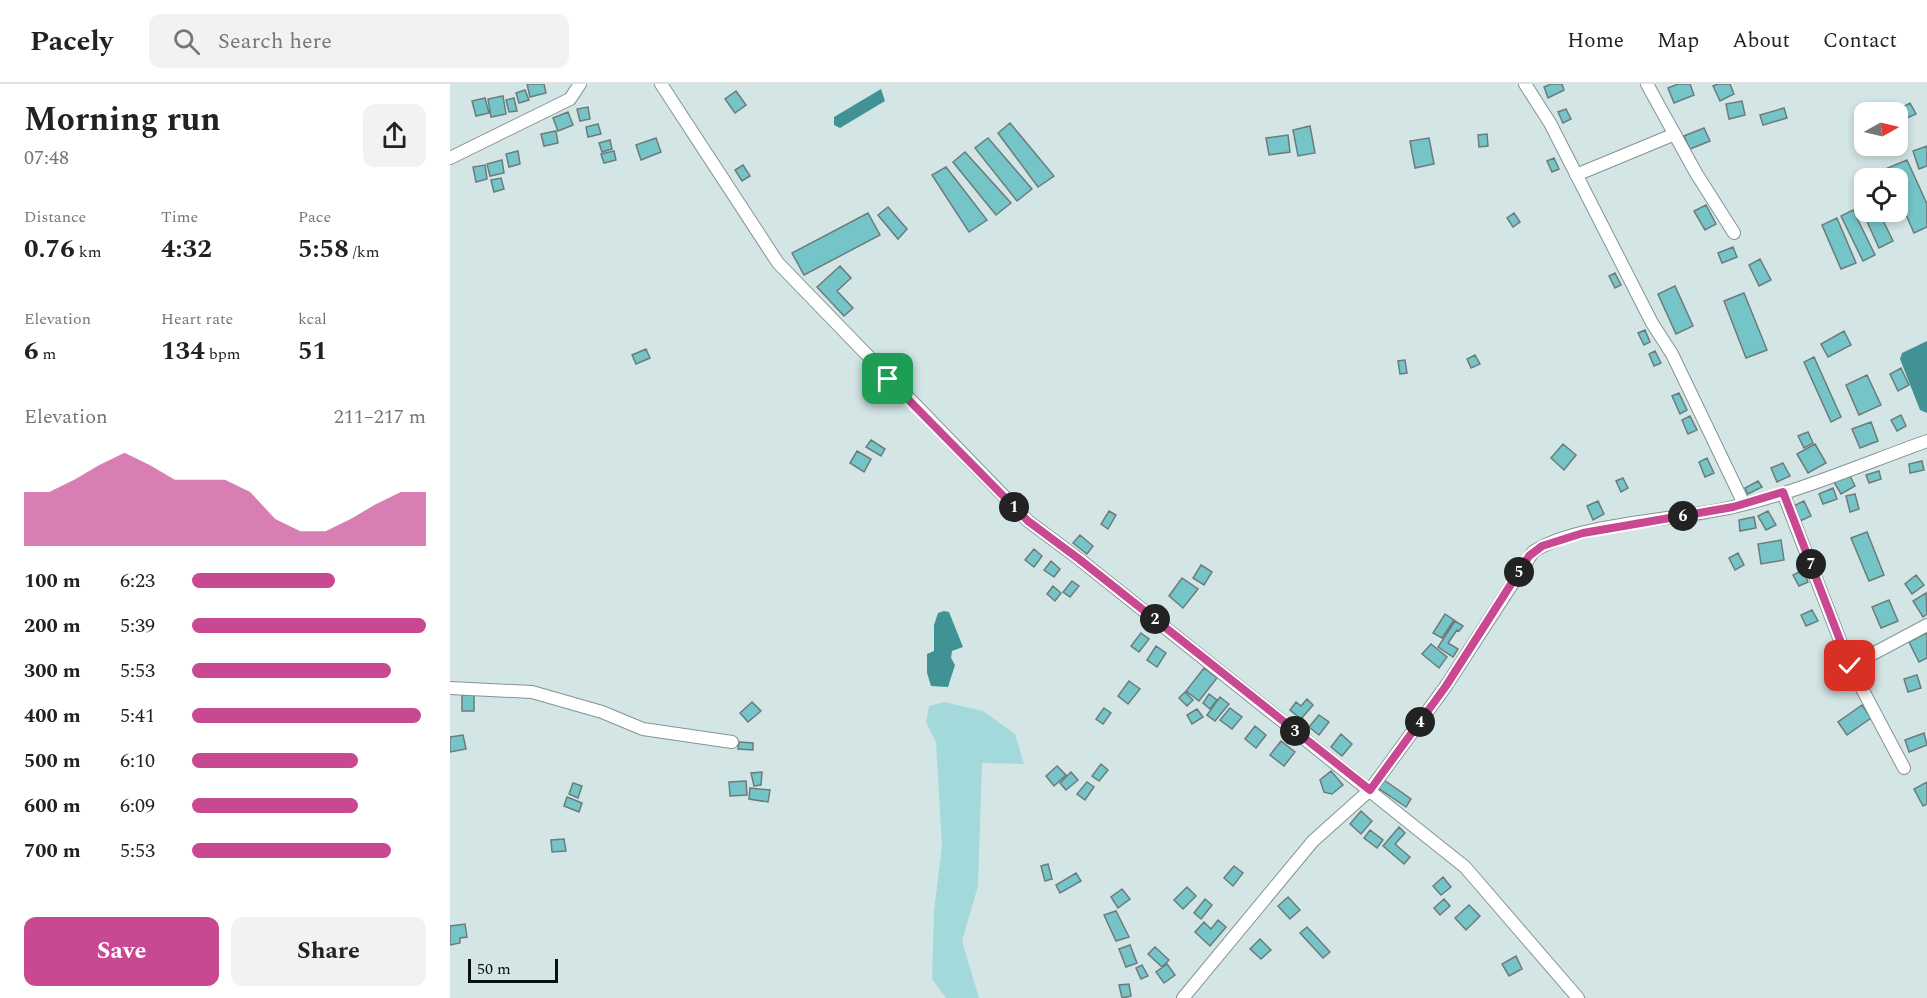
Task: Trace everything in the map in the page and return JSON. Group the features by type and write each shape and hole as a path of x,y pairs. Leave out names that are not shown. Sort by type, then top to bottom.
{"street":[{"path":"450,158 570,99 580,84"},
{"path":"661,84 778,263 1028,521 1079,559 1465,867 1578,998"},
{"path":"1524,84 1550,123 1652,323 1672,354 1744,504"},
{"path":"1647,84 1734,233"},
{"path":"1576,175 1675,134"},
{"path":"1183,998 1313,841 1370,790 1446,686 1533,552 1556,540 1583,533 1744,504 1927,441"},
{"path":"1783,492 1850,666 1904,768"},
{"path":"1850,666 1927,625"},
{"path":"450,688 531,692 602,712 643,729 732,742"}],"shaded area":[{"path":"881,89 885,101 840,128 834,125 834,117"},
{"path":"1927,341 1927,413 1920,410 1900,359 1902,353"},
{"path":"949,612 963,647 952,651 951,658 955,665 948,687 931,686 927,673 927,654 934,651 934,625 938,613"},
{"path":"944,702 983,711 1015,734 1024,764 982,763 978,886 962,941 979,998 946,998 932,979 934,912 942,846 936,742 926,722 929,706"}],"building":[{"path":"527,84 544,84 546,93 530,97"},
{"path":"1551,84 1562,84 1564,90 1548,98 1544,87"},
{"path":"1678,84 1690,84 1694,95 1674,103 1668,88"},
{"path":"1730,84 1734,94 1720,101 1713,86"},
{"path":"525,90 529,100 519,103 516,93"},
{"path":"736,91 746,105 735,113 725,99"},
{"path":"503,96 506,114 491,117 488,99"},
{"path":"485,98 489,113 476,116 472,101"},
{"path":"514,98 517,111 509,112 506,100"},
{"path":"1742,101 1745,115 1729,119 1726,104"},
{"path":"1910,103 1916,114 1908,118 1908,104"},
{"path":"588,107 590,119 580,121 577,109"},
{"path":"1784,108 1787,118 1763,125 1760,115"},
{"path":"1566,109 1571,119 1563,123 1558,112"},
{"path":"568,112 573,125 558,131 553,118"},
{"path":"1010,123 1054,176 1038,187 998,133"},
{"path":"598,124 601,134 588,137 586,127"},
{"path":"1310,126 1315,153 1298,156 1293,130"},
{"path":"1704,128 1710,141 1690,149 1684,136"},
{"path":"556,131 558,143 544,146 541,134"},
{"path":"1487,134 1488,146 1479,147 1478,135"},
{"path":"1288,135 1290,152 1269,155 1266,138"},
{"path":"656,138 661,152 641,160 636,145"},
{"path":"988,138 1032,189 1017,201 975,148"},
{"path":"1429,138 1434,164 1415,168 1410,141"},
{"path":"610,140 612,149 602,152 599,143"},
{"path":"1927,146 1927,166 1919,169 1913,151"},
{"path":"518,151 520,164 509,167 506,154"},
{"path":"614,151 616,160 604,163 601,154"},
{"path":"965,152 1011,203 996,215 953,162"},
{"path":"1554,158 1559,169 1552,172 1547,161"},
{"path":"502,160 504,173 490,176 487,164"},
{"path":"1907,160 1927,204 1927,227 1914,233 1908,219 1908,168 1887,168"},
{"path":"485,165 487,179 476,182 473,167"},
{"path":"743,165 750,176 742,181 735,170"},
{"path":"946,167 987,220 969,232 932,175"},
{"path":"501,178 504,189 494,192 491,180"},
{"path":"1706,205 1716,224 1705,230 1694,211"},
{"path":"888,207 907,229 898,239 878,215"},
{"path":"1853,210 1854,222 1859,222 1875,255 1863,261 1841,216"},
{"path":"868,213 880,235 804,275 792,253"},
{"path":"1514,213 1520,222 1513,227 1507,218"},
{"path":"1837,218 1856,263 1841,269 1822,225"},
{"path":"1867,222 1884,222 1893,241 1879,248"},
{"path":"1733,247 1737,257 1722,263 1718,253"},
{"path":"1760,259 1771,280 1759,286 1749,265"},
{"path":"840,266 851,278 837,291 853,308 844,316 817,287"},
{"path":"1615,273 1621,285 1615,288 1609,276"},
{"path":"1675,286 1693,326 1676,334 1658,294"},
{"path":"1744,293 1767,350 1746,358 1724,301"},
{"path":"1645,330 1650,342 1644,345 1638,333"},
{"path":"1844,331 1851,345 1828,357 1821,344"},
{"path":"646,349 650,358 636,364 632,355"},
{"path":"1655,351 1661,363 1654,366 1649,354"},
{"path":"1475,355 1480,364 1471,368 1467,359"},
{"path":"1814,357 1841,417 1831,422 1804,362"},
{"path":"1405,360 1407,373 1400,374 1398,361"},
{"path":"1901,368 1909,385 1898,391 1890,374"},
{"path":"1867,375 1881,405 1859,415 1846,385"},
{"path":"1679,393 1687,410 1680,414 1672,396"},
{"path":"1901,415 1906,426 1897,431 1891,420"},
{"path":"1690,416 1697,430 1688,434 1682,420"},
{"path":"1871,422 1878,441 1860,448 1852,429"},
{"path":"1808,432 1813,443 1804,448 1798,436"},
{"path":"871,440 885,449 881,456 866,447"},
{"path":"1563,444 1576,455 1564,470 1551,458"},
{"path":"1815,444 1826,463 1808,473 1797,454"},
{"path":"857,451 871,459 864,472 850,463"},
{"path":"1707,458 1714,473 1705,477 1699,462"},
{"path":"1922,461 1924,470 1910,473 1909,464"},
{"path":"1783,463 1790,476 1777,482 1771,468"},
{"path":"1879,471 1881,479 1869,483 1866,475"},
{"path":"1849,474 1855,486 1841,494 1834,482"},
{"path":"1623,478 1628,488 1621,492 1616,481"},
{"path":"1758,481 1762,487 1748,494 1745,488"},
{"path":"1833,488 1837,499 1823,504 1819,494"},
{"path":"1855,494 1859,509 1850,512 1846,496"},
{"path":"1598,501 1604,514 1593,520 1587,506"},
{"path":"1804,501 1811,516 1798,522 1791,507"},
{"path":"1109,511 1116,515 1108,529 1101,524"},
{"path":"1768,511 1776,525 1766,530 1758,516"},
{"path":"1754,517 1756,528 1740,531 1739,520"},
{"path":"1867,532 1884,575 1869,581 1851,538"},
{"path":"1080,535 1093,546 1087,554 1073,543"},
{"path":"1781,540 1784,560 1761,564 1758,544"},
{"path":"1034,549 1042,556 1034,567 1025,560"},
{"path":"1738,553 1744,565 1735,570 1729,558"},
{"path":"1051,561 1060,569 1054,577 1044,570"},
{"path":"1201,565 1212,572 1204,585 1193,578"},
{"path":"1803,570 1808,582 1799,586 1793,575"},
{"path":"1916,575 1924,585 1912,594 1905,584"},
{"path":"1182,578 1198,589 1183,608 1169,596"},
{"path":"1072,581 1079,586 1070,597 1063,592"},
{"path":"1053,586 1061,593 1055,601 1047,594"},
{"path":"1926,593 1927,614 1923,617 1913,601"},
{"path":"1889,600 1898,621 1881,628 1872,607"},
{"path":"1812,610 1818,621 1806,626 1801,615"},
{"path":"1445,614 1454,620 1442,638 1433,633"},
{"path":"1455,621 1463,626 1459,631 1457,630 1448,643 1458,649 1453,657 1438,647"},
{"path":"1141,633 1149,639 1139,652 1131,646"},
{"path":"1927,633 1927,658 1919,662 1909,642"},
{"path":"1431,644 1447,657 1439,668 1422,654"},
{"path":"1156,646 1166,653 1157,667 1147,660"},
{"path":"1204,668 1217,678 1199,701 1186,691"},
{"path":"1917,675 1921,688 1908,692 1904,679"},
{"path":"1129,681 1140,689 1128,704 1118,696"},
{"path":"1185,692 1193,700 1187,706 1179,698"},
{"path":"1209,694 1217,700 1210,709 1203,703"},
{"path":"462,695 474,695 474,711 462,711"},
{"path":"1220,697 1229,704 1215,721 1207,715"},
{"path":"1307,699 1313,705 1301,719 1290,710 1296,702 1301,706"},
{"path":"752,702 761,711 748,722 740,713"},
{"path":"1862,705 1871,718 1847,735 1838,722"},
{"path":"1104,708 1111,713 1103,724 1096,719"},
{"path":"1230,708 1242,717 1232,729 1220,720"},
{"path":"1197,709 1203,717 1192,724 1187,715"},
{"path":"1319,715 1329,722 1319,735 1309,727"},
{"path":"1255,726 1266,735 1256,748 1245,739"},
{"path":"1924,733 1927,745 1909,752 1905,740"},
{"path":"1341,734 1352,744 1342,756 1331,747"},
{"path":"463,735 466,749 450,752 450,737"},
{"path":"1281,741 1295,752 1284,766 1270,755"},
{"path":"739,742 753,743 753,750 738,749"},
{"path":"1101,764 1108,770 1099,781 1092,776"},
{"path":"1057,766 1066,775 1054,786 1046,776"},
{"path":"1331,771 1343,785 1332,794 1324,792 1320,780"},
{"path":"762,772 761,785 754,786 751,773"},
{"path":"1071,772 1078,780 1066,790 1060,783"},
{"path":"1384,780 1411,799 1406,807 1378,788"},
{"path":"746,781 747,795 730,796 729,782"},
{"path":"1087,782 1094,787 1085,800 1077,794"},
{"path":"1927,782 1927,804 1923,806 1914,789"},
{"path":"573,783 582,786 578,798 569,794"},
{"path":"750,788 770,790 768,802 749,799"},
{"path":"567,797 582,803 579,812 564,806"},
{"path":"1361,811 1372,821 1361,834 1350,824"},
{"path":"1399,827 1405,833 1395,844 1410,857 1404,864 1383,846"},
{"path":"1370,830 1383,840 1377,848 1364,838"},
{"path":"564,839 566,851 552,852 551,840"},
{"path":"1048,864 1052,879 1045,881 1041,866"},
{"path":"1234,866 1243,873 1233,886 1224,878"},
{"path":"1076,873 1081,881 1060,893 1056,885"},
{"path":"1443,877 1451,887 1441,895 1433,886"},
{"path":"1187,887 1196,896 1183,909 1174,900"},
{"path":"1122,889 1130,899 1118,908 1111,897"},
{"path":"1288,897 1300,910 1290,919 1278,906"},
{"path":"1205,899 1212,905 1201,919 1194,913"},
{"path":"1444,899 1450,906 1440,915 1434,908"},
{"path":"1469,905 1480,916 1466,930 1455,918"},
{"path":"1116,911 1129,937 1116,941 1104,915"},
{"path":"1218,920 1226,927 1210,946 1195,932 1204,922 1211,929"},
{"path":"465,924 467,937 460,938 460,943 450,945 450,926"},
{"path":"1307,927 1330,952 1323,958 1300,933"},
{"path":"1260,939 1271,950 1261,959 1250,949"},
{"path":"1130,945 1137,963 1126,967 1119,949"},
{"path":"1155,947 1169,960 1162,967 1148,954"},
{"path":"1516,956 1522,969 1509,976 1502,964"},
{"path":"1167,964 1175,975 1164,983 1156,972"},
{"path":"1142,965 1148,976 1141,979 1136,968"},
{"path":"1129,984 1131,996 1122,998 1119,985"}],"route":[{"path":"888,379 1028,521 1370,790 1446,686 1529,556 1542,546 1556,540 1583,533 1733,507 1783,492 1850,666"}]}
